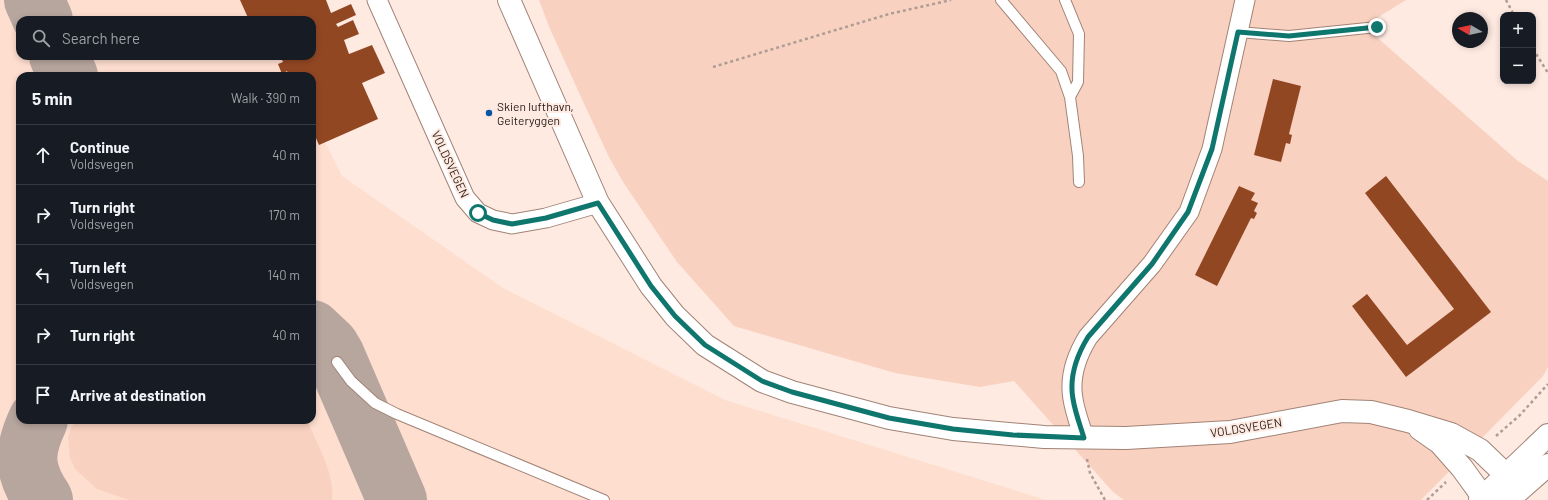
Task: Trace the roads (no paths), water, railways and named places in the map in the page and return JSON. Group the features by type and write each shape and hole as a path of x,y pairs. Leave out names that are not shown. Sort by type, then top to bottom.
{"street":[{"name":"VOLDSVEGEN","path":"377,0 465,198 478,213 493,220 512,224 546,218 598,203"},
{"name":"VOLDSVEGEN","path":"509,0 598,203 651,286 675,316 705,345 762,381 792,392 889,418 953,429 1013,435 1126,438 1230,432 1342,412 1371,412 1451,434 1480,450 1506,475"},
{"path":"1084,438 1073,398 1073,369 1080,350 1088,337 1152,264 1188,212 1212,149 1245,0"},
{"name":"VOLDSVEGEN","path":"1408,421 1440,443 1486,499"},
{"path":"1486,499 1506,475 1548,435"},
{"path":"1507,500 1548,465"},
{"path":"1506,475 1507,500"}],"lane":[{"path":"1001,0 1061,71 1070,97 1079,182"},
{"path":"1065,0 1079,34 1078,82 1070,97"},
{"path":"1238,32 1289,36 1377,27"},
{"path":"337,362 352,381 375,403 397,414 604,500"}],"place":[{"name":"Skien lufthavn, Geiteryggen","path":"489,113"}]}
